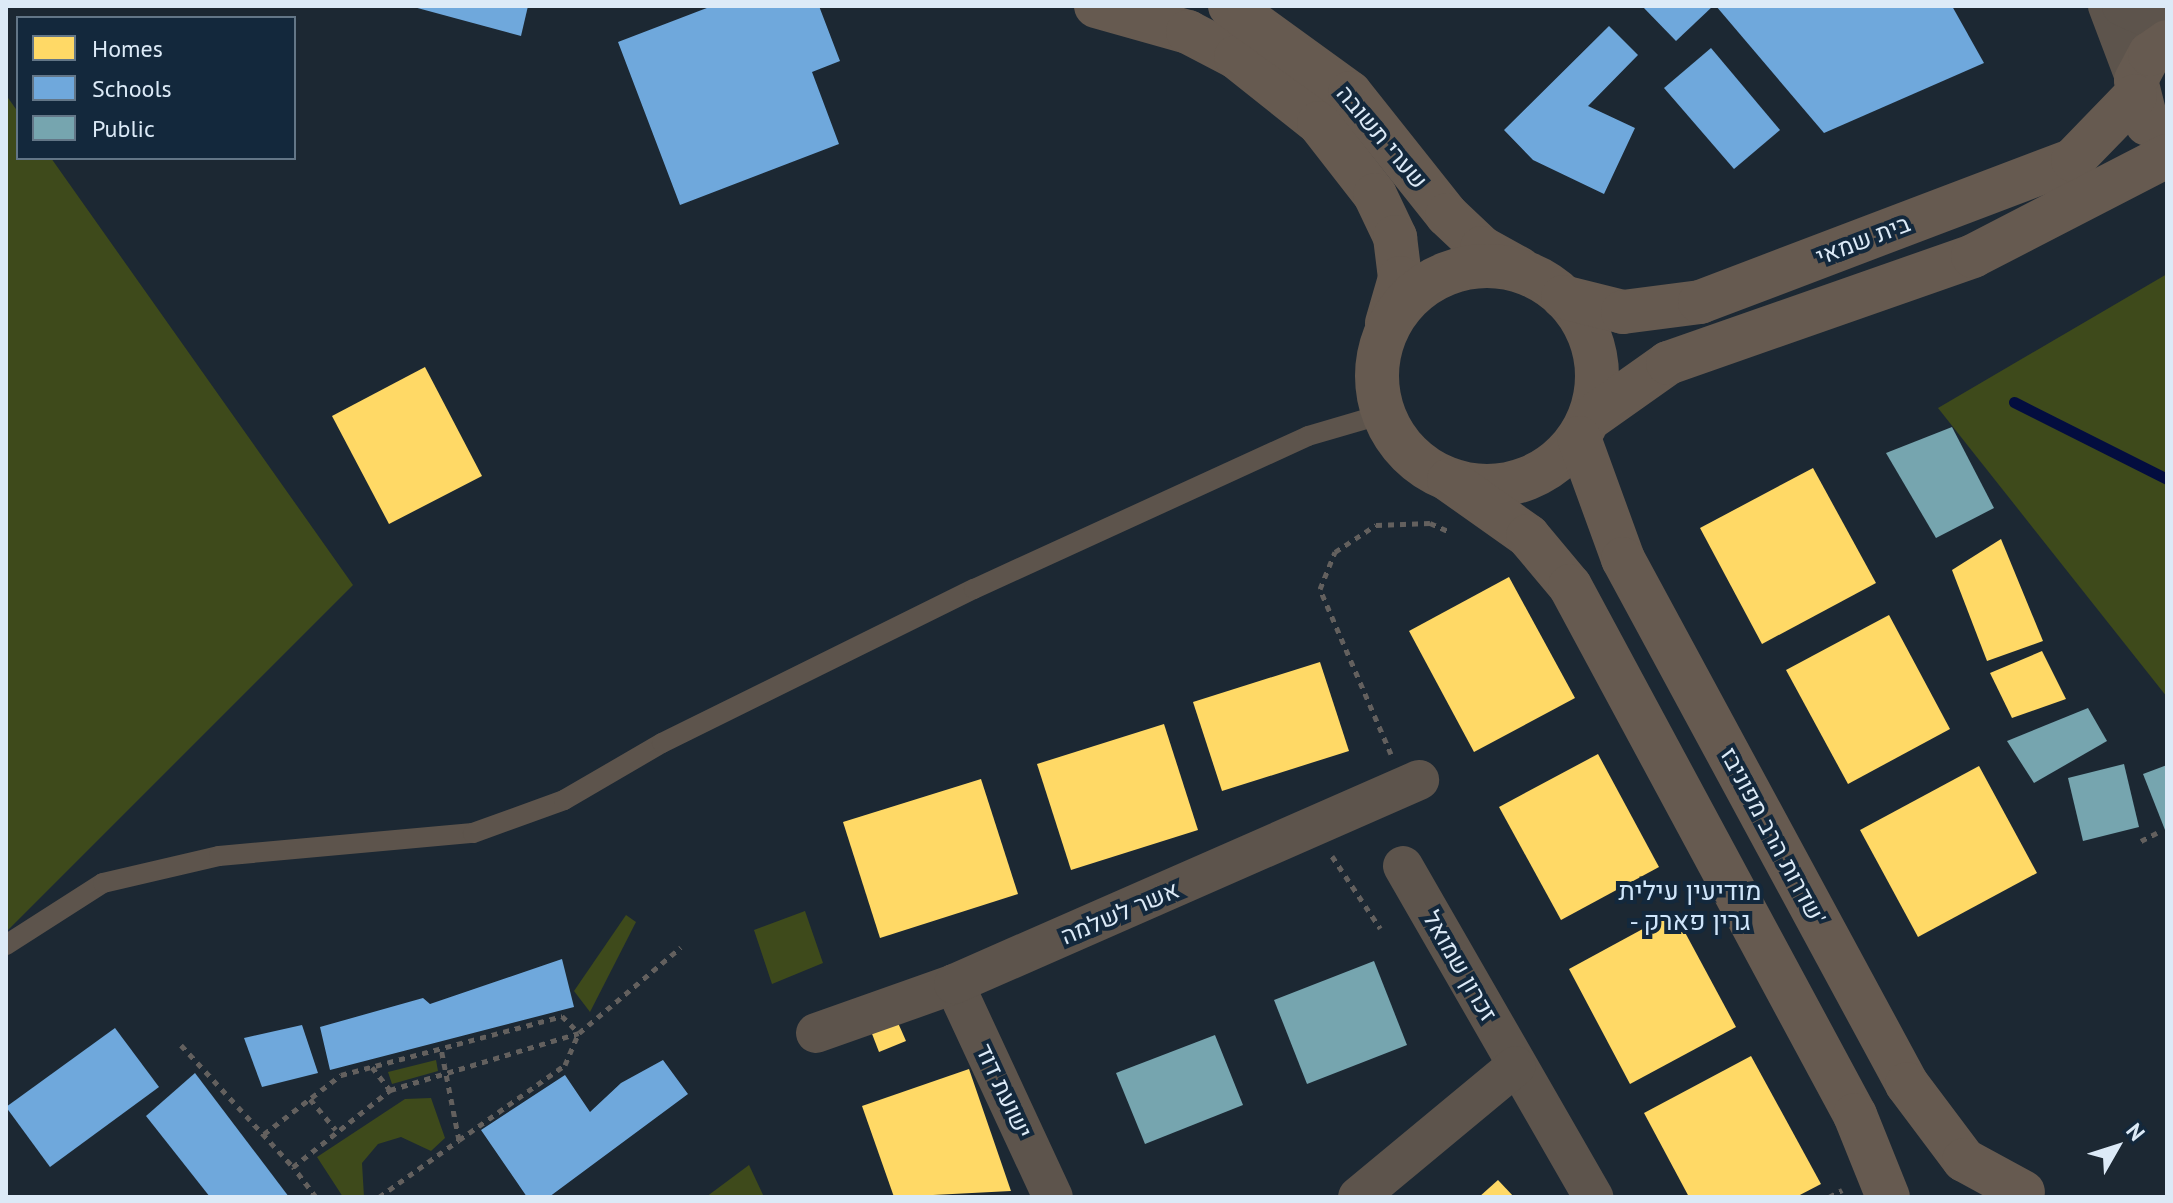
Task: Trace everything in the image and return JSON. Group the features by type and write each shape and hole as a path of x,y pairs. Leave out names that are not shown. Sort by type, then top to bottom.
{"street":[{"name":"שערי תשובה","path":"1096,6 1188,32 1236,57 1319,123 1375,195 1395,237 1400,278 1380,351"},
{"name":"שערי תשובה","path":"1230,6 1350,93 1447,215 1482,248 1546,286"},
{"path":"2108,6 2150,128 2167,140"},
{"path":"2122,6 2167,26"},
{"name":"בית שמאי","path":"1546,286 1623,312 1700,302 2073,160 2121,120 2150,54 2167,42"},
{"path":"1449,480 1485,487 1521,482 1554,465 1584,428 1668,363 1758,334 1973,256 2167,156"},
{"path":"1584,428 1595,354 1546,286 1492,266 1454,271 1420,288 1395,316 1380,351 1383,414 1421,465 1449,480 1528,536 1570,586 1855,1115 1888,1197"},
{"name":"שדרות הרב מפוניבז'","path":"1584,428 1623,559 1907,1084 1964,1160 2030,1194"},
{"name":"אשר לשלמה","path":"816,1033 954,984 1413,784"},
{"name":"זכרון שמואל","path":"1403,866 1593,1197"},
{"name":"ישועת דוד","path":"954,984 1053,1197"},
{"path":"1358,1197 1516,1066"},
{"path":"1963,1197 2030,1194"}],"lane":[{"path":"6,945 103,883 219,856 473,833 564,800 662,743 974,589 1308,436 1383,414"}],"path":[{"path":"1413,784 1320,589 1335,552 1376,525 1430,523 1458,536"},
{"path":"1314,829 1380,928"},
{"path":"2141,841 2157,833"},
{"path":"293,1167 390,1090 579,1033 681,947"},
{"path":"264,1134 341,1075 562,1016 579,1033"},
{"path":"379,1197 565,1065 579,1033"},
{"path":"181,1045 264,1134 316,1197"},
{"path":"441,1048 459,1140"},
{"path":"372,1067 390,1090"},
{"path":"310,1099 336,1130"}],"green space":[{"path":"6,95 16,109 16,160 52,160 353,585 6,932"},
{"path":"2167,274 2167,697 1938,408"},
{"path":"805,911 823,963 772,984 754,930"},
{"path":"626,915 636,922 590,1012 574,991"},
{"path":"436,1060 438,1071 392,1084 388,1072"},
{"path":"431,1098 445,1138 431,1151 401,1137 378,1144 362,1163 364,1197 343,1197 317,1157 405,1099"},
{"path":"749,1165 764,1197 706,1197"}],"building: Homes":[{"path":"425,367 482,476 389,524 332,416"},
{"path":"1813,468 1876,583 1762,644 1700,528"},
{"path":"2001,539 2043,641 1987,661 1952,570"},
{"path":"1509,577 1575,698 1474,752 1409,631"},
{"path":"1889,615 1950,729 1848,784 1786,670"},
{"path":"2042,651 2066,699 2012,718 1990,673"},
{"path":"1320,662 1349,751 1222,791 1193,702"},
{"path":"1164,724 1198,830 1071,870 1037,764"},
{"path":"1598,754 1659,867 1561,920 1499,807"},
{"path":"1979,766 2037,873 1918,937 1860,830"},
{"path":"981,779 1018,894 880,938 843,822"},
{"path":"1674,912 1736,1027 1630,1084 1569,969"},
{"path":"895,1016 906,1041 879,1052 869,1026"},
{"path":"1751,1056 1821,1184 1796,1197 1689,1197 1644,1113"},
{"path":"969,1069 1011,1191 894,1197 862,1106"},
{"path":"1498,1180 1514,1197 1479,1197"}],"building: Schools":[{"path":"410,6 528,6 521,36"},
{"path":"712,6 819,6 840,61 812,72 839,144 680,205 618,42"},
{"path":"1642,6 1713,6 1676,41"},
{"path":"1716,6 1952,6 1984,63 1824,133"},
{"path":"1609,26 1638,55 1588,106 1635,128 1604,194 1533,160 1504,130"},
{"path":"1711,48 1780,130 1734,169 1664,88"},
{"path":"562,959 574,1007 330,1070 320,1027 423,998 430,1004"},
{"path":"302,1025 318,1073 262,1087 244,1038"},
{"path":"115,1028 159,1087 50,1167 6,1107"},
{"path":"663,1060 688,1094 549,1197 527,1197 481,1130 565,1075 590,1112 621,1083"},
{"path":"195,1073 289,1197 210,1197 146,1116"}],"building: Public":[{"path":"1952,427 1994,508 1936,538 1886,453"},
{"path":"2088,708 2107,741 2034,783 2007,741"},
{"path":"2124,764 2139,827 2083,841 2068,778"},
{"path":"2167,765 2167,835 2143,774"},
{"path":"1374,961 1407,1045 1307,1084 1274,1000"},
{"path":"1215,1035 1243,1105 1145,1144 1116,1073"}],"waterway":[{"path":"2014,402 2167,479"}],"district":[{"name":"מודיעין עילית - גרין פארק","path":"1690,906"}]}
